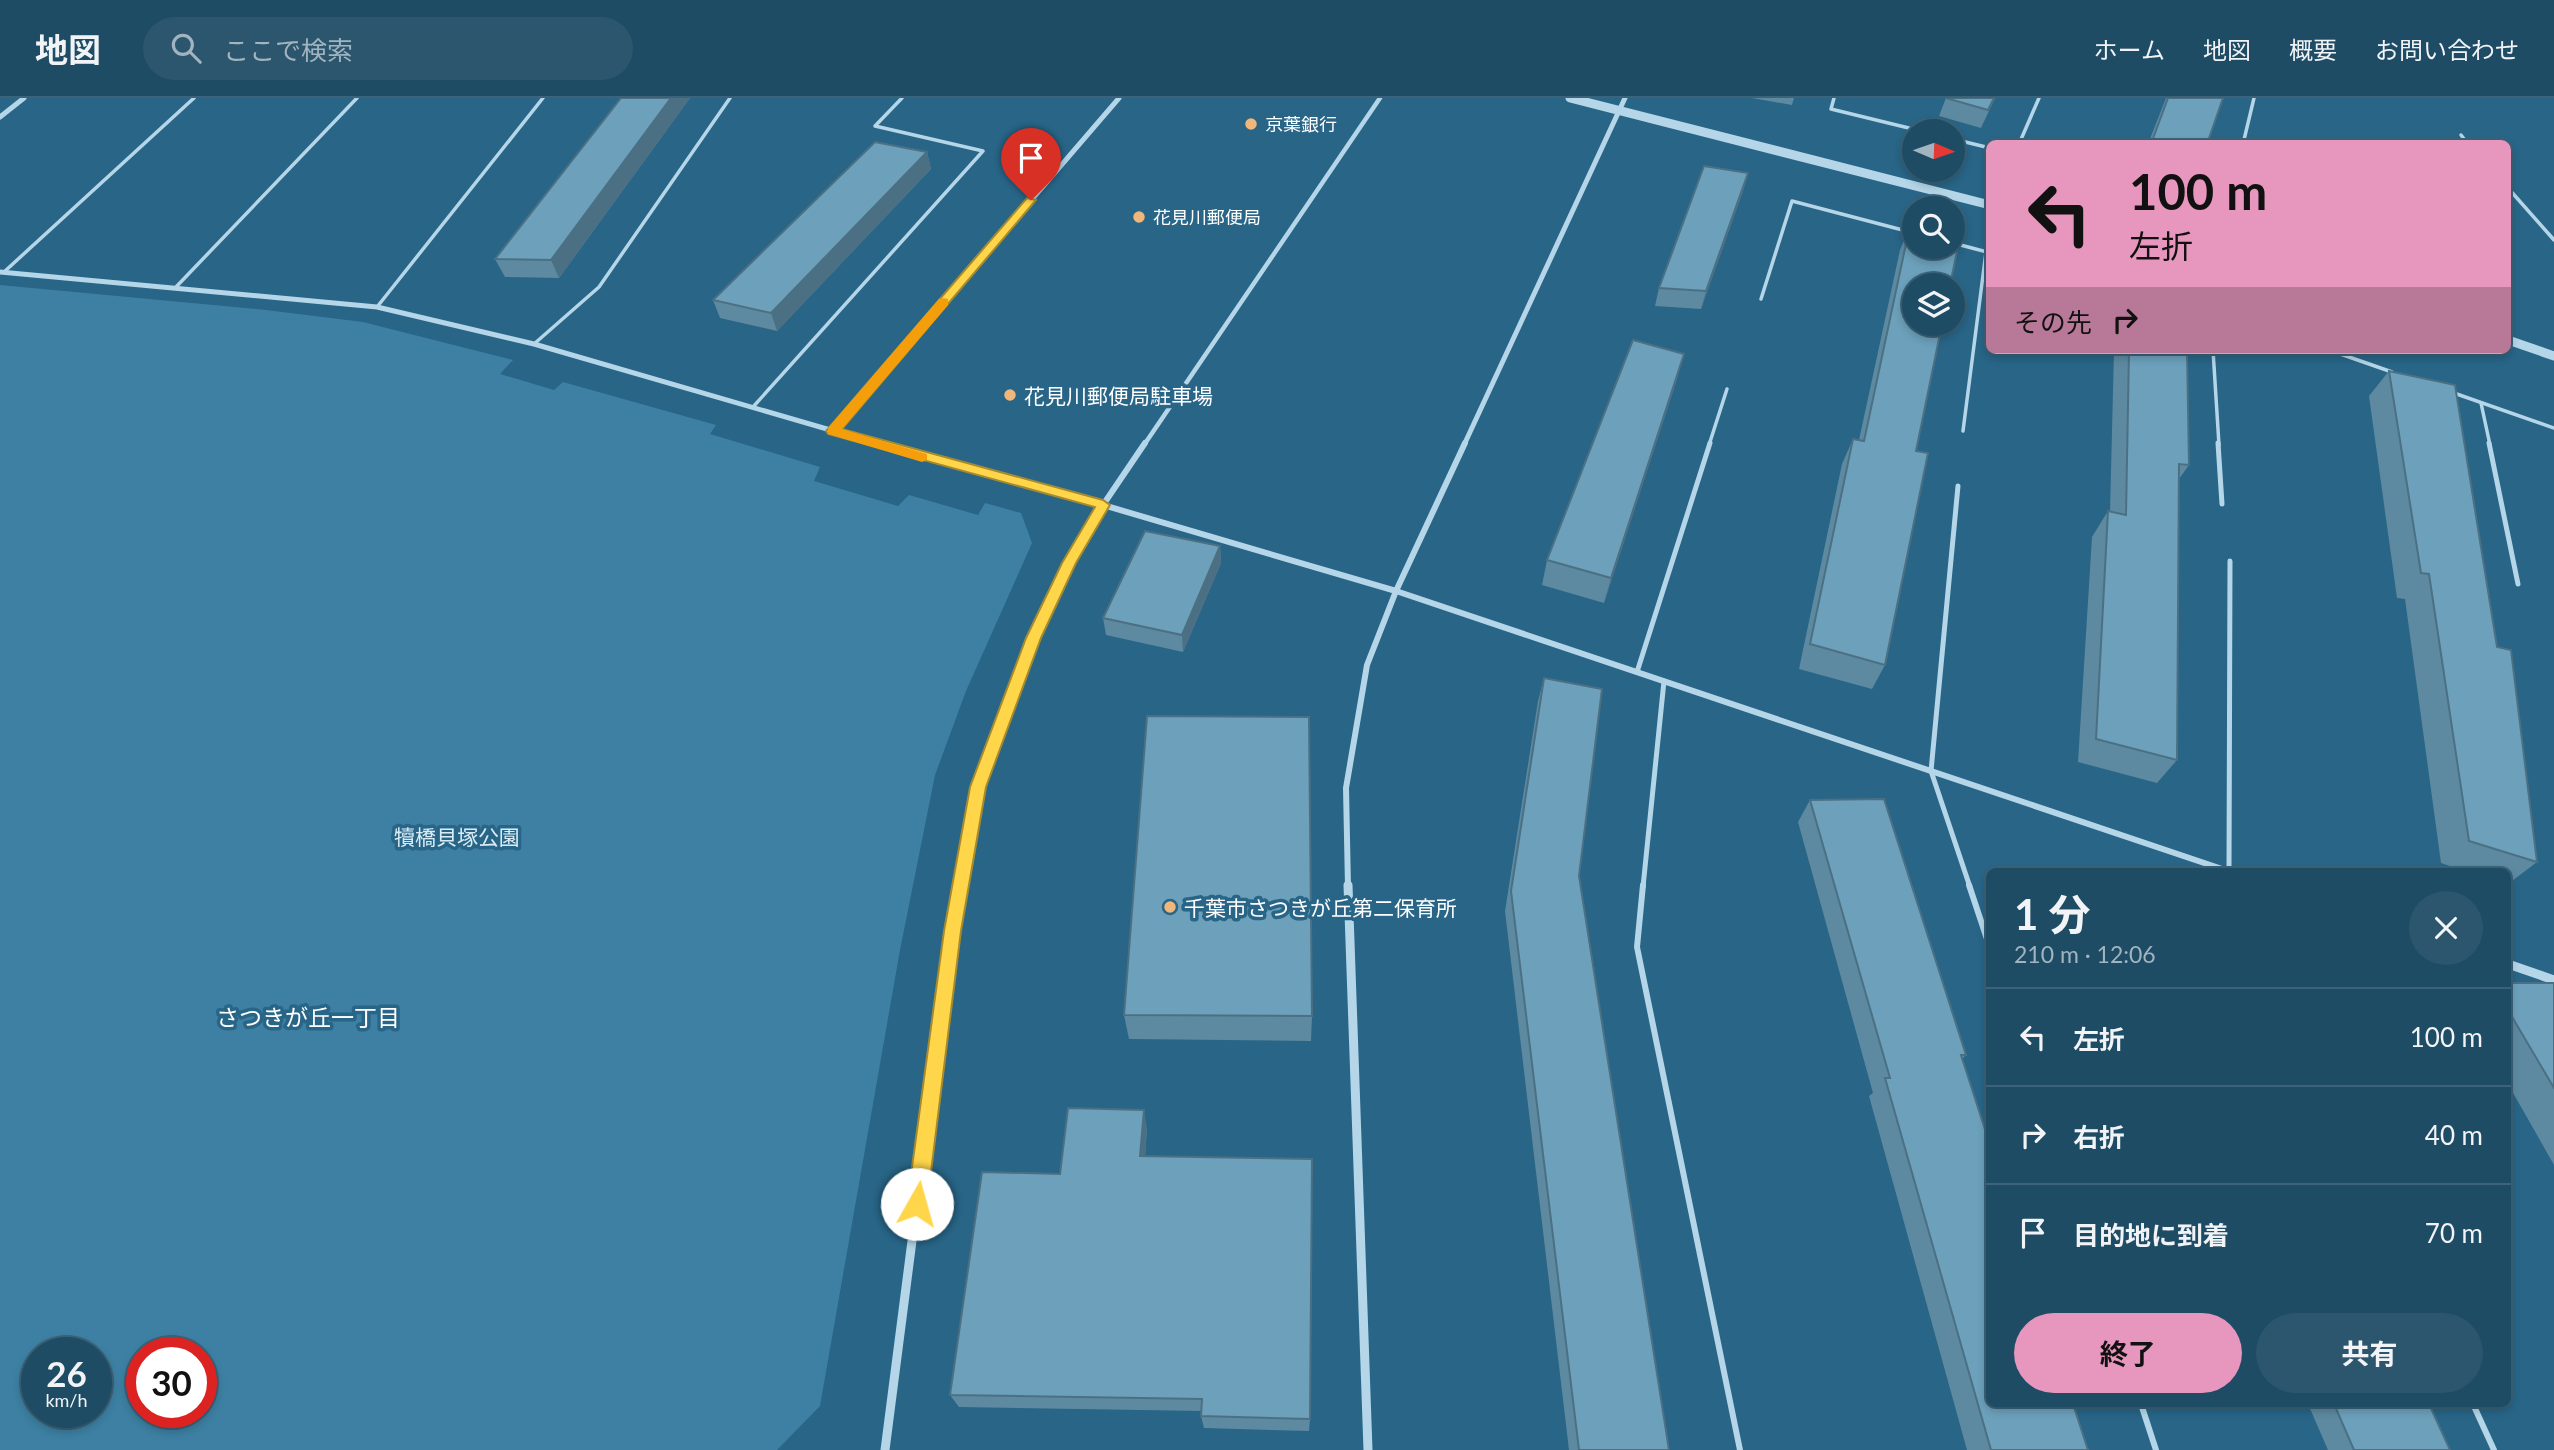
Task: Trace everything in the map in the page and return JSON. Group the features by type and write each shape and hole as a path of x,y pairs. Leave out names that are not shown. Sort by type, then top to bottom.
{"street":[{"path":"0,117 24,98"},
{"path":"833,431 1119,98"},
{"path":"885,1450 953,931 978,787 1033,638 1069,563 1103,505 1380,98"},
{"path":"1570,98 1986,204"},
{"path":"1368,1450 1346,842 1346,788 1367,665 1395,591 1625,98"},
{"path":"2,272 377,307 534,344 833,431 1103,505 1395,591 2221,868"},
{"path":"2511,341 2554,356"},
{"path":"2511,965 2554,979"}],"lane":[{"path":"2,272 194,98"},
{"path":"176,287 357,98"},
{"path":"377,307 543,98"},
{"path":"534,344 599,287 730,98"},
{"path":"753,407 983,152 874,126 902,98"},
{"path":"1833,98 1831,109 1902,126"},
{"path":"2022,140 2039,98"},
{"path":"2244,140 2254,98"},
{"path":"2461,135 2465,140"},
{"path":"1965,142 1986,147"},
{"path":"2511,191 2554,240"},
{"path":"1761,299 1792,201 1902,230"},
{"path":"1965,246 1986,251"},
{"path":"1963,431 1986,266"},
{"path":"2213,354 2222,505"},
{"path":"2341,354 2405,376"},
{"path":"1637,672 1727,389"},
{"path":"2443,390 2554,428"},
{"path":"2481,403 2518,583"},
{"path":"1958,486 1931,771 1986,936"},
{"path":"2230,561 2230,868"},
{"path":"1664,681 1637,947 1740,1450"},
{"path":"2142,1407 2156,1450"},
{"path":"2474,1407 2494,1450"}],"green space":[{"name":"犢橋貝塚公園","path":"0,285 266,310 363,322 513,360 500,374 554,390 563,382 716,425 710,434 820,467 814,481 898,506 909,495 978,515 985,503 1021,513 1032,543 966,691 935,775 900,950 820,1406 777,1450 0,1450"}],"building":[{"path":"621,98 671,98 551,260 495,259"},
{"path":"1946,98 1994,98 1988,110"},
{"path":"2168,98 2223,98 2208,140 2152,140"},
{"path":"875,142 927,152 771,313 713,300"},
{"path":"1704,166 1748,173 1706,291 1659,288"},
{"path":"1903,259 1955,259 1952,273 1902,273 1902,336 1940,336 1916,451 1928,453 1885,665 1810,644 1853,439 1864,441"},
{"path":"1633,340 1684,354 1611,578 1547,560"},
{"path":"2129,354 2187,354 2189,465 2179,464 2177,760 2096,739 2108,511 2126,515"},
{"path":"2389,371 2455,385 2497,647 2511,650 2537,862 2469,841 2429,574 2421,573"},
{"path":"1145,531 1220,546 1182,635 1103,618"},
{"path":"1544,678 1602,689 1579,876 1669,1450 1579,1450 1511,891"},
{"path":"1147,716 1309,717 1312,1016 1124,1015"},
{"path":"1884,799 1966,1055 1961,1055 1986,1133 1986,1407 2074,1407 2088,1450 1991,1450 1885,1078 1890,1078 1810,800"},
{"path":"2511,983 2554,983 2554,1088 2511,1015"},
{"path":"1068,1108 1144,1110 1140,1156 1312,1159 1310,1419 1201,1416 1202,1399 950,1395 982,1172 1060,1174"},
{"path":"2335,1407 2430,1407 2450,1450 2354,1450"}],"slow traffic":[{"path":"922,457 833,431 943,302"}],"place":[{"name":"京葉銀行","path":"1251,124"},
{"name":"花見川郵便局","path":"1139,217"},
{"name":"花見川郵便局駐車場","path":"1010,395"},
{"name":"千葉市さつきが丘第二保育所","path":"1170,907"}],"district":[{"name":"さつきが丘一丁目","path":"308,1017"}],"route":[{"path":"917,1204 953,931 978,787 1033,638 1069,563 1103,505 833,431 1031,200"}]}
